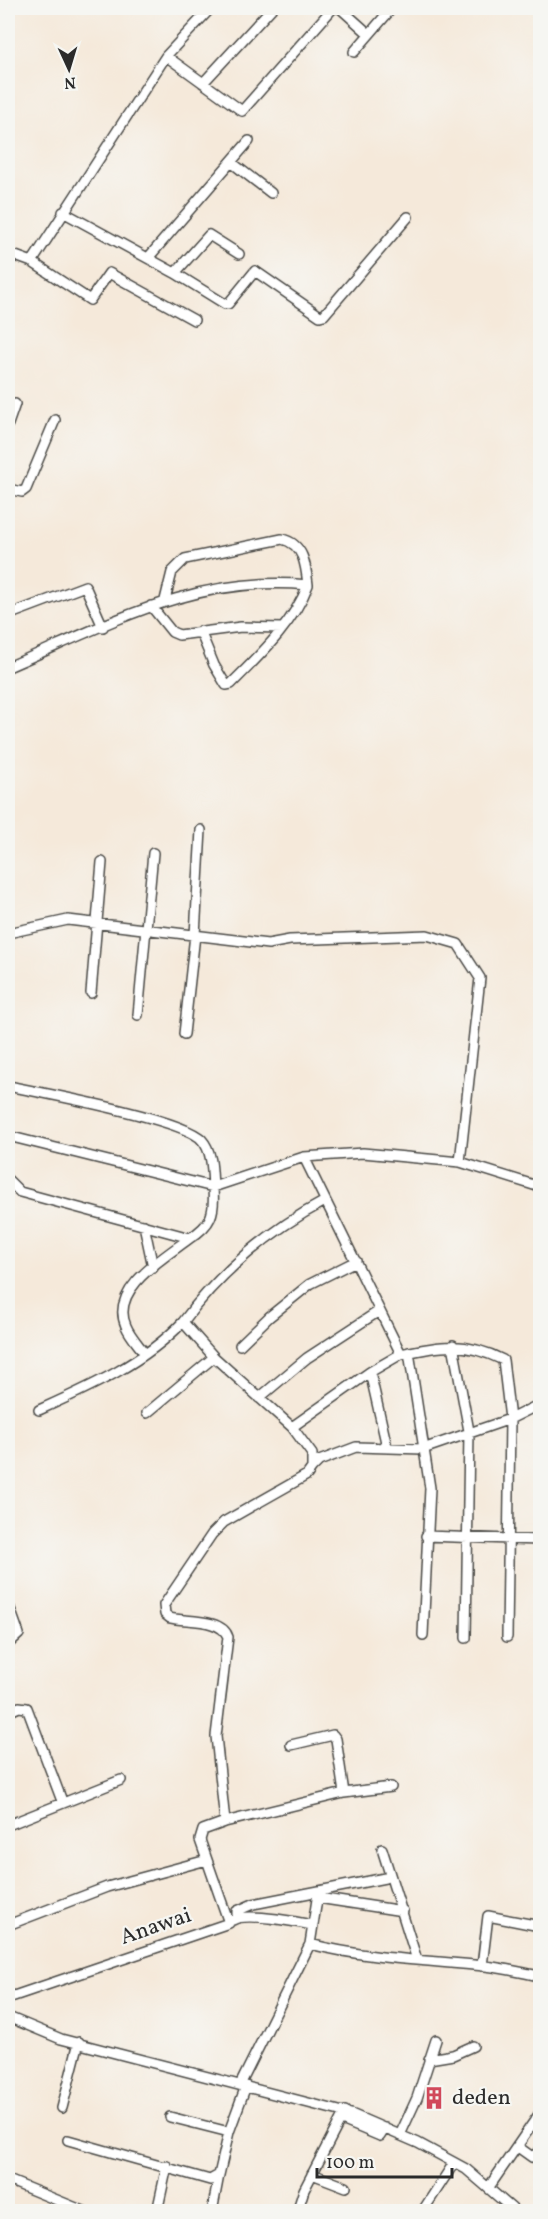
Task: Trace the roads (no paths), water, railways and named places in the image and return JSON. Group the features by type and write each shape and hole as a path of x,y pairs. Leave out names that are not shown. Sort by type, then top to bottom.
{"street":[{"path":"32,262 166,56 211,8"},
{"path":"203,83 272,8"},
{"path":"166,56 242,111 333,8"},
{"path":"340,8 369,34"},
{"path":"354,52 392,8"},
{"path":"148,258 249,141"},
{"path":"231,162 271,193"},
{"path":"63,212 175,273 225,304 228,304 255,271 320,316 324,315 408,218"},
{"path":"175,273 209,235 239,254"},
{"path":"8,268 9,252 32,262 90,300 109,273 194,320"},
{"path":"8,424 15,404"},
{"path":"8,489 22,492 26,489 55,420"},
{"path":"165,600 172,572 185,559 282,539 290,541 302,552 308,585 298,608 237,678 226,685 214,665 200,631"},
{"path":"8,667 165,600 233,586 285,583 308,585"},
{"path":"8,615 85,586 103,627"},
{"path":"151,606 175,634 241,627 282,628"},
{"path":"184,1034 195,935 201,830"},
{"path":"138,1015 153,853"},
{"path":"91,993 102,862"},
{"path":"8,933 61,921 97,923 268,944 290,940 427,935 459,944 480,978 460,1162"},
{"path":"8,1086 95,1105 196,1134 209,1150 213,1187 211,1219 205,1229 190,1238 128,1289 123,1308 125,1325 145,1354"},
{"path":"8,1137 213,1187 304,1157 363,1153 460,1162 540,1187"},
{"path":"304,1157 379,1311 405,1353 423,1449 428,1462 430,1488 423,1635"},
{"path":"8,1180 20,1192 190,1238"},
{"path":"39,1410 108,1377 145,1354 169,1336 183,1322 200,1298 259,1243 293,1218 325,1201"},
{"path":"144,1225 153,1267"},
{"path":"240,1346 269,1317 310,1284 356,1261"},
{"path":"259,1398 307,1358 379,1311"},
{"path":"183,1322 214,1357 292,1427 310,1450 312,1468"},
{"path":"453,1346 469,1431 470,1538 466,1638"},
{"path":"292,1427 370,1372 405,1353 453,1346 483,1350 503,1360 510,1419 507,1637"},
{"path":"147,1413 214,1357"},
{"path":"370,1372 387,1447"},
{"path":"391,1787 344,1793 225,1822 216,1736 228,1637 224,1630 215,1625 170,1618 165,1614 164,1605 212,1534 224,1522 307,1475 319,1461 356,1447 423,1449 469,1431 510,1419 540,1404"},
{"path":"426,1536 540,1540"},
{"path":"8,1603 19,1634 8,1644"},
{"path":"8,1712 19,1707 27,1708 62,1801"},
{"path":"291,1745 333,1735 336,1739 344,1793"},
{"path":"8,1825 62,1801 121,1780"},
{"name":"Anawai","path":"8,1998 233,1920 207,1860 200,1835 203,1830 225,1822"},
{"path":"382,1849 417,1960"},
{"path":"8,1926 106,1887 207,1860"},
{"path":"312,1925 290,1920 233,1920 237,1911 253,1904 318,1894 385,1878"},
{"path":"318,1894 403,1911"},
{"path":"212,2211 229,2132 243,2085 310,1944 318,1894"},
{"path":"482,1966 488,1916 540,1926"},
{"path":"310,1944 342,1952 482,1966 540,1976"},
{"path":"8,2017 41,2033 243,2085 385,2128 454,2163 489,2187 516,2211"},
{"path":"400,2135 417,2098 436,2040"},
{"path":"62,2108 79,2042"},
{"path":"429,2059 453,2055 473,2046"},
{"path":"489,2187 540,2113"},
{"path":"297,2211 312,2174 343,2116"},
{"path":"170,2117 229,2132"},
{"path":"68,2140 167,2166 210,2180 219,2175"},
{"path":"518,2147 532,2157 540,2151"},
{"path":"422,2211 454,2163"},
{"path":"157,2211 167,2166"},
{"path":"312,2174 346,2187"},
{"path":"8,2180 86,2211"}],"place":[{"name":"deden","path":"434,2098"}]}
